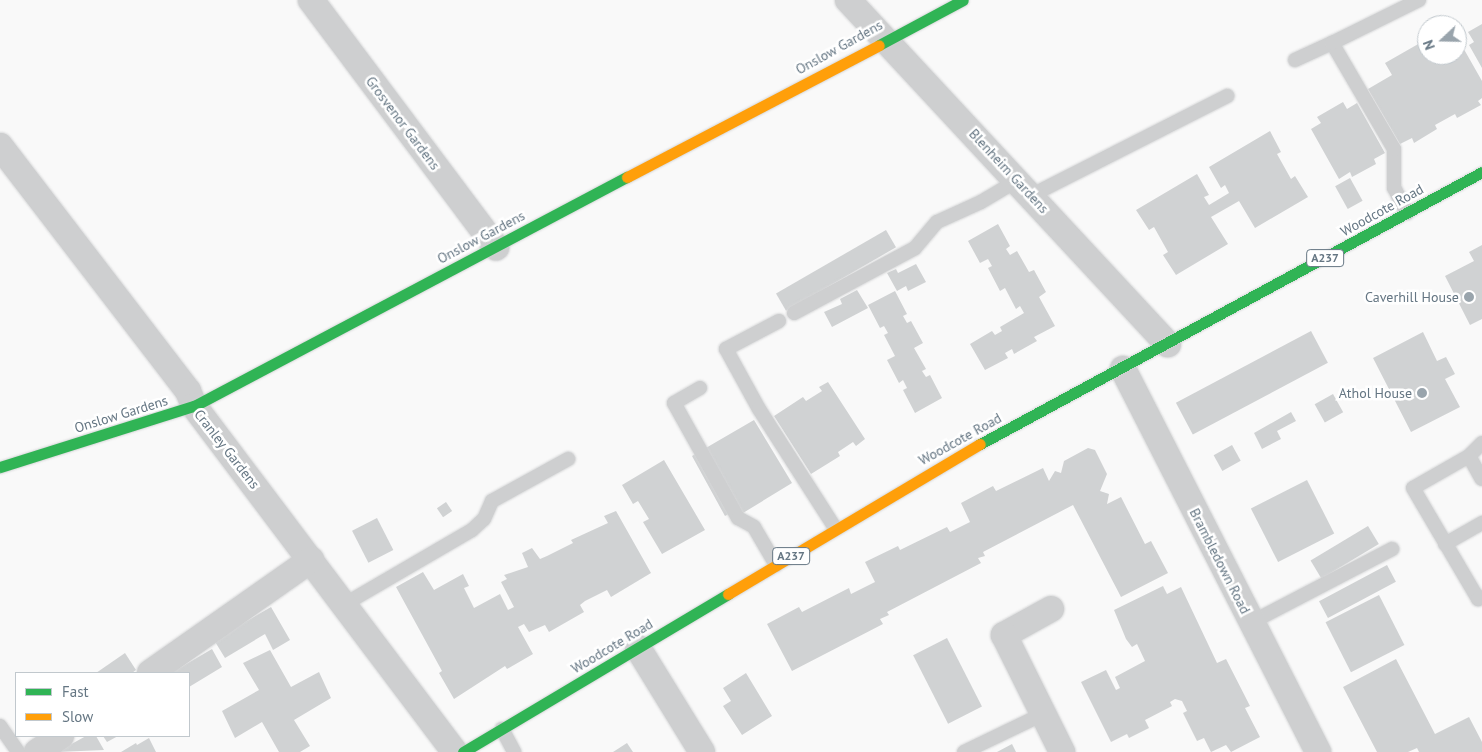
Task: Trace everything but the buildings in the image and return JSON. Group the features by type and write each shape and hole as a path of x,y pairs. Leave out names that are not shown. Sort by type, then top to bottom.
{"main road":[{"name":"Onslow Gardens","path":"0,467 194,406 885,39 963,0"},
{"name":"Woodcote Road","path":"463,752 835,528 990,438 1123,369 1482,172"}],"street":[{"name":"Grosvenor Gardens","path":"311,0 496,247"},
{"name":"Blenheim Gardens","path":"848,0 1025,187 1168,344"},
{"name":"Cranley Gardens","path":"0,146 188,391 194,406 346,604 455,752"},
{"name":"Brambledown Road","path":"1123,369 1252,622 1310,750"},
{"path":"151,672 311,560"},
{"path":"1051,609 1004,635 1062,752"},
{"path":"638,648 702,752"},
{"path":"37,752 59,737"}],"lane":[{"path":"1295,60 1419,0"},
{"path":"1332,43 1394,148 1394,188 1407,213"},
{"path":"794,313 915,248 937,222 981,202 1025,187 1227,96"},
{"path":"779,321 726,349 759,409 835,528"},
{"path":"700,388 674,403 738,518 754,527 776,565"},
{"path":"1482,443 1469,456 1413,488 1478,599 1482,597"},
{"path":"1469,456 1482,479"},
{"path":"346,604 472,530 484,519 492,501 568,460"},
{"path":"1446,544 1482,523"},
{"path":"1252,622 1392,549"},
{"path":"964,752 1043,714"},
{"path":"0,726 18,752"},
{"path":"502,729 514,752"}],"traffic: fast":[{"path":"879,45 963,0"},
{"path":"980,444 1482,172"},
{"path":"0,467 194,406 627,177"},
{"path":"463,752 728,594"}],"traffic: slow":[{"path":"627,177 879,45"},
{"path":"728,594 980,444"}],"place":[{"name":"Caverhill House","path":"1469,297"},
{"name":"Athol House","path":"1422,393"}]}
